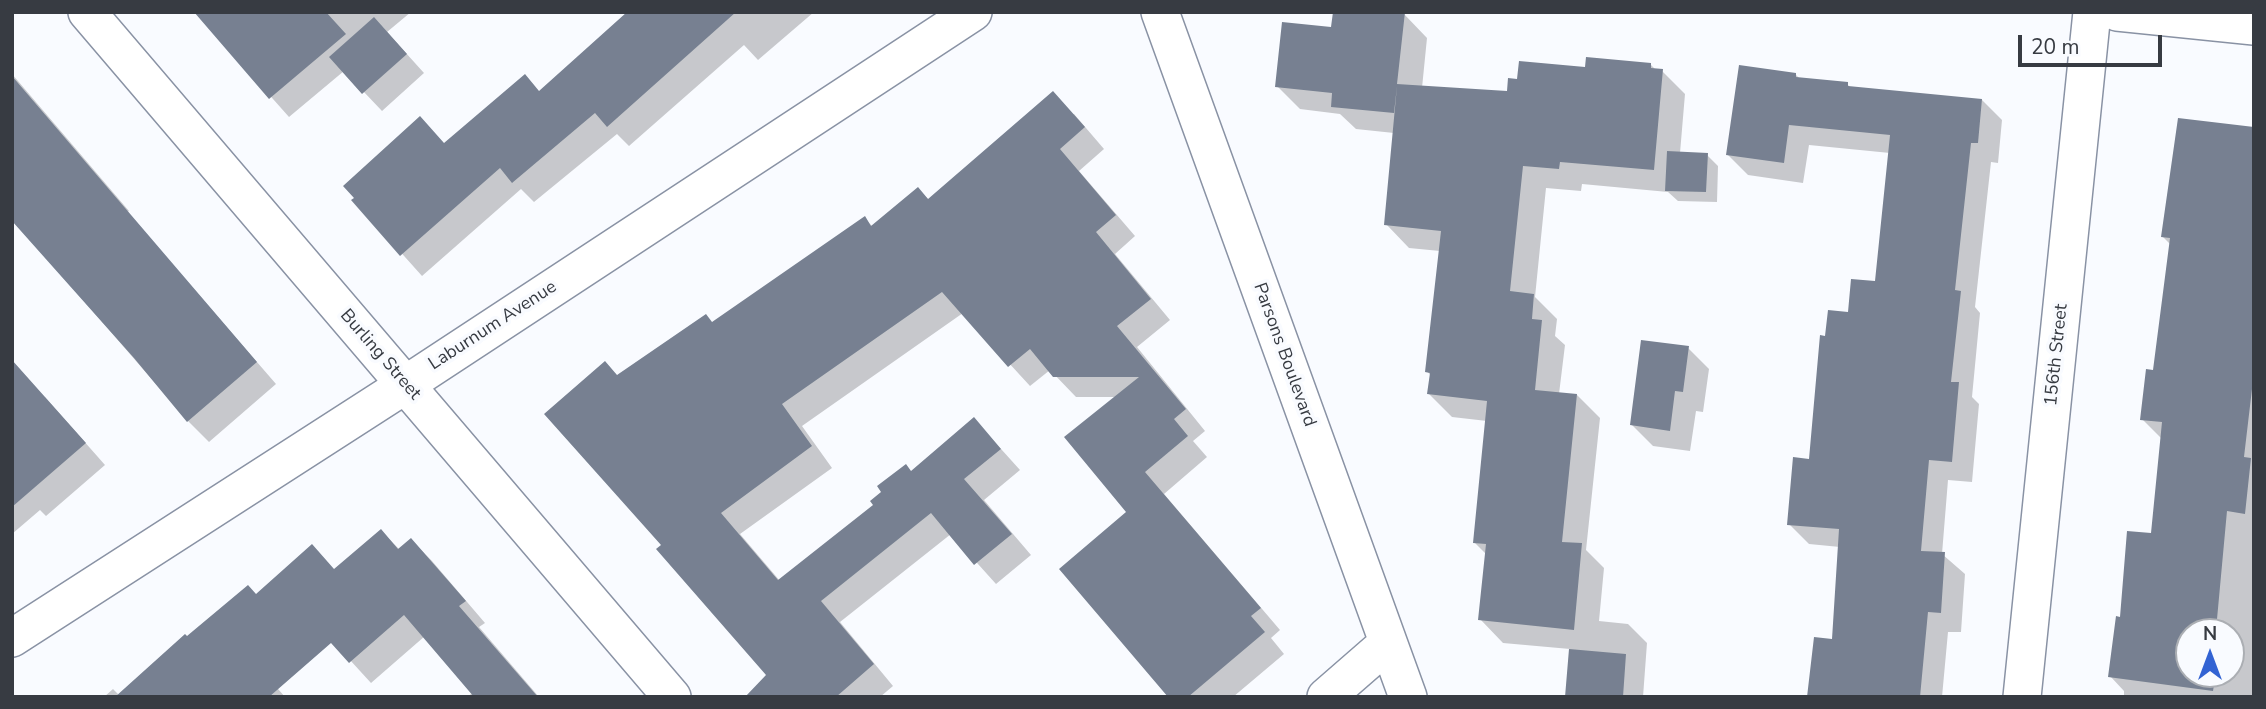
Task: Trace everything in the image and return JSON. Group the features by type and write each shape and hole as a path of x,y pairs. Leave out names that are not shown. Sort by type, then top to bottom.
{"street":[{"name":"Burling Street","path":"88,12 672,697"},
{"name":"Laburnum Avenue","path":"12,638 973,12"},
{"name":"Parsons Boulevard","path":"1160,12 1408,697"},
{"name":"156th Street","path":"2021,697 2092,12"},
{"path":"2117,12 2254,26"},
{"path":"1326,697 1388,643"}],"building":[{"path":"194,12 326,12 346,34 269,99"},
{"path":"627,12 736,12 607,127 595,113 512,183 500,168 400,256 351,200 354,198 343,186 420,116 444,143 525,74 539,91"},
{"path":"1333,12 1405,12 1397,84 1507,91 1508,78 1517,79 1519,61 1585,67 1586,57 1651,63 1651,68 1663,69 1654,170 1560,162 1559,169 1523,166 1510,291 1534,294 1532,319 1542,320 1535,390 1577,394 1562,542 1582,543 1574,630 1478,620 1486,544 1473,543 1487,401 1427,394 1430,373 1425,372 1441,231 1384,225 1397,86 1394,113 1331,107 1332,93 1275,87 1282,22 1331,27"},
{"path":"374,17 407,54 362,94 329,57"},
{"path":"1739,65 1796,73 1796,77 1848,82 1848,86 1982,99 1978,143 1971,143 1955,290 1961,291 1951,382 1959,382 1952,462 1929,460 1921,551 1945,552 1941,613 1928,612 1920,697 1807,697 1814,637 1832,639 1839,529 1787,525 1793,457 1809,459 1820,335 1825,336 1828,310 1848,312 1851,279 1875,281 1890,135 1789,125 1784,163 1726,155"},
{"path":"12,76 257,362 187,422 12,221"},
{"path":"1053,91 1085,127 1060,149 1116,215 1096,232 1151,299 1117,326 1186,409 1174,419 1188,436 1145,472 1261,608 1251,616 1265,632 1188,697 1168,697 1059,569 1126,512 1064,437 1139,377 1053,377 1030,349 1008,367 942,292 782,404 812,446 721,513 778,580 873,505 870,501 881,492 877,486 906,464 911,471 974,417 1001,449 964,479 1012,534 974,565 931,513 821,601 874,664 836,697 745,697 766,675 656,549 661,545 544,414 605,361 617,375 706,314 712,322 865,216 871,226 918,187 928,199"},
{"path":"2178,118 2254,127 2254,372 2244,457 2251,458 2245,514 2227,511 2217,618 2175,618 2175,686 2108,677 2116,616 2120,617 2127,531 2151,533 2162,422 2140,420 2146,369 2153,370 2170,238 2161,237"},
{"path":"1667,151 1708,153 1706,192 1665,191"},
{"path":"1641,340 1689,346 1683,392 1675,391 1670,431 1630,425"},
{"path":"12,360 86,443 12,507"},
{"path":"381,529 398,549 411,538 466,601 459,606 538,697 474,697 404,615 349,663 331,643 269,697 115,697 185,634 187,636 248,585 256,594 312,544 334,569"},
{"path":"1569,649 1626,654 1623,697 1565,697"},
{"path":"2190,688 2214,688 2213,691"}]}
